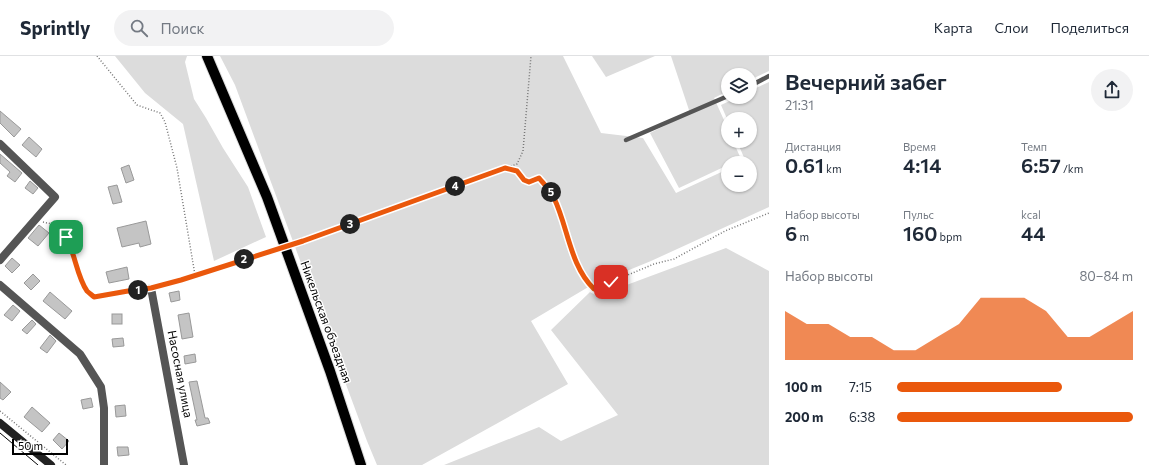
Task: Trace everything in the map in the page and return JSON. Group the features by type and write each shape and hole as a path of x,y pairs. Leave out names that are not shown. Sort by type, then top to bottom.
{"main road":[{"name":"Никельская объездная","path":"207,56 267,197 330,371 361,465"},
{"path":"0,423 51,465"}],"street":[{"path":"0,144 55,197 0,260"},
{"path":"0,285 80,354 101,386 104,408 104,465"},
{"name":"Насосная улица","path":"151,288 184,465"}],"lane":[{"path":"757,82 769,76"},
{"path":"626,140 721,99"}],"path":[{"path":"97,56 137,105 160,113 165,122 177,168 194,275"},
{"path":"33,224 42,222 56,226 66,237 72,247 87,292 94,297 151,288 310,239 517,164 523,151 531,56"},
{"path":"505,168 517,171 524,180 529,182 539,178 554,196 575,257 587,282 594,289 602,288 611,282 654,264 674,259 725,230 769,213"},
{"path":"0,411 66,465"}],"shaded area":[{"path":"115,56 187,56 185,62 194,99 248,187 266,237 214,261 183,124 145,93"},
{"path":"220,56 563,56 601,133 643,138 676,193 721,172 721,192 757,192 757,156 743,156 740,148 757,148 757,112 724,112 721,105 757,104 757,88 769,82 769,207 651,261 590,286 531,321 568,384 422,465 377,465 235,85"},
{"path":"592,56 655,56 606,77"},
{"path":"671,56 769,56 769,71 757,77 757,68 721,68 721,94 714,98 721,114 721,148 736,148 740,156 721,156 721,168 679,188 650,133 690,113"},
{"path":"726,248 769,271 769,465 444,465 539,427 561,441 618,415 551,330 590,292 597,296"}],"building":[{"path":"0,111 21,129 14,137 0,123"},
{"path":"29,137 42,149 36,157 22,145"},
{"path":"0,154 22,173 15,182 7,176 10,172 0,163"},
{"path":"129,165 134,180 126,183 121,168"},
{"path":"30,181 38,188 33,194 25,188"},
{"path":"117,185 122,202 113,204 108,187"},
{"path":"146,221 151,244 140,247 139,243 122,247 117,228"},
{"path":"39,225 49,233 38,246 28,238"},
{"path":"12,258 20,265 12,273 5,266"},
{"path":"127,267 129,279 109,283 106,272"},
{"path":"33,274 40,281 31,290 24,283"},
{"path":"179,291 180,300 171,302 169,293"},
{"path":"50,292 72,311 65,319 43,301"},
{"path":"13,305 20,311 12,321 4,315"},
{"path":"189,313 193,337 182,339 178,315"},
{"path":"112,314 122,314 122,324 112,324"},
{"path":"32,320 36,324 27,334 22,330"},
{"path":"50,335 56,341 47,353 40,348"},
{"path":"123,338 124,346 113,347 112,339"},
{"path":"195,354 196,362 185,364 184,356"},
{"path":"197,381 205,418 208,418 210,423 197,426 189,382"},
{"path":"0,382 11,392 3,400 0,398"},
{"path":"91,398 93,407 83,409 81,400"},
{"path":"125,405 126,416 116,417 115,406"},
{"path":"32,407 50,423 42,432 24,417"},
{"path":"59,433 69,441 62,449 53,440"},
{"path":"117,447 128,447 129,455 118,456"}],"tram line":[{"path":"0,433 38,465"}],"route":[{"path":"66,237 72,247 87,292 94,297 151,288 181,280 213,268 303,241 505,168 517,171 524,180 529,182 539,178 554,196 575,257 587,282 594,289 602,288 611,282"}]}
